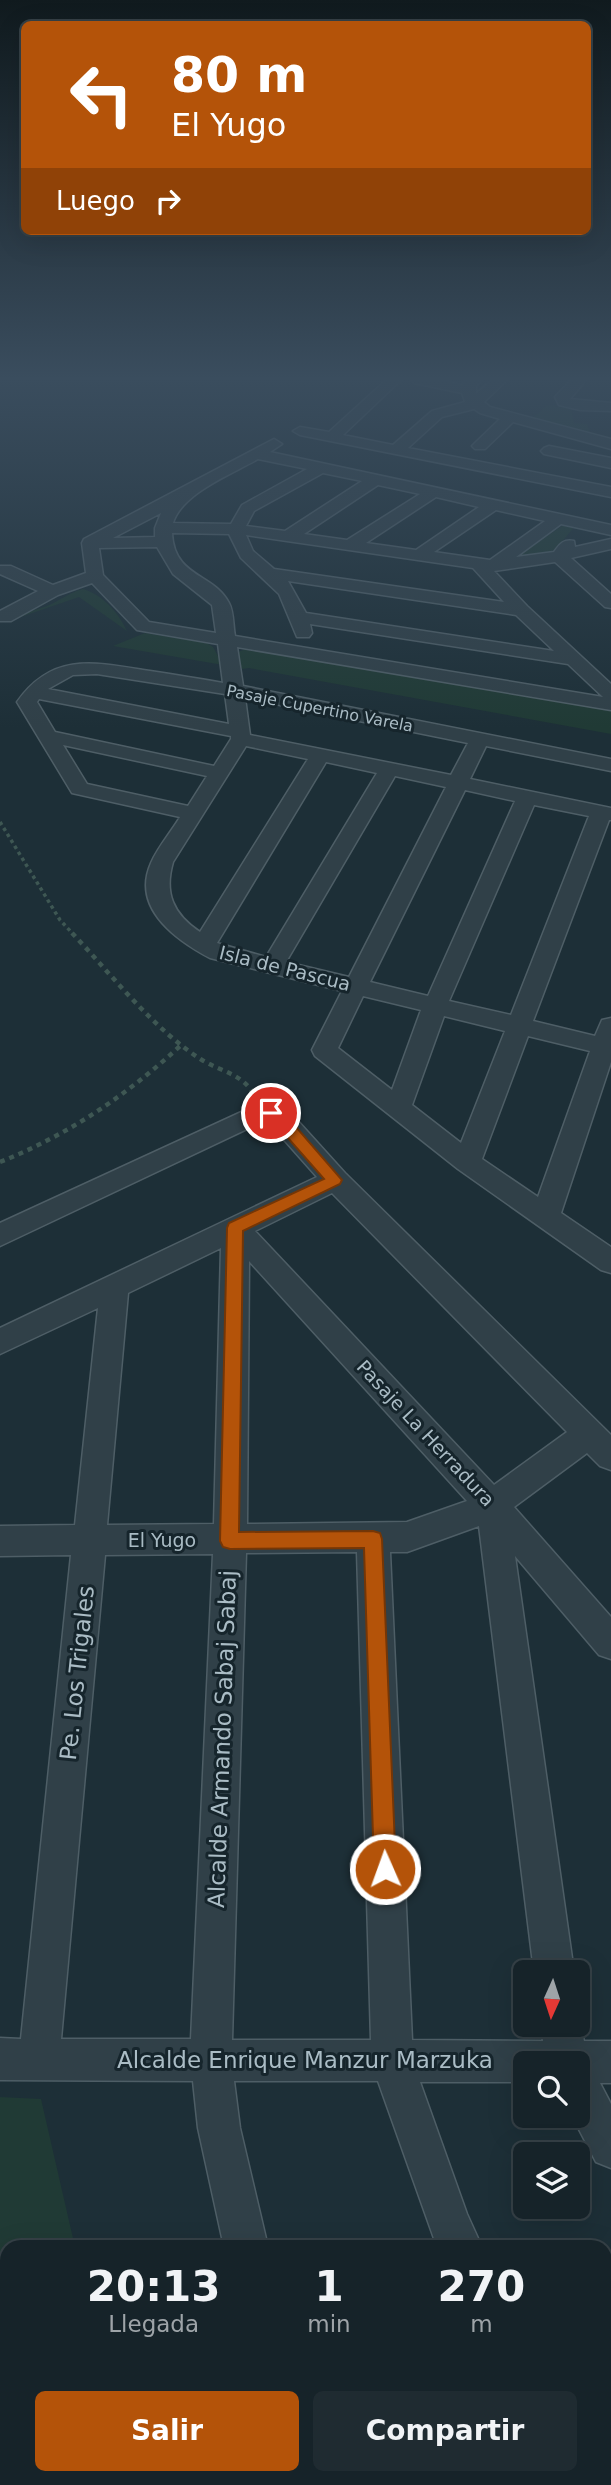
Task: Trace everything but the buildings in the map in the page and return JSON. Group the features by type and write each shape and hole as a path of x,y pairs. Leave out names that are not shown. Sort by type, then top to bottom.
{"street":[{"path":"90,543 182,496"},
{"path":"183,496 165,517 164,535 174,565 214,595 220,604 240,735"},
{"path":"270,496 248,508 236,529 241,550 282,584 300,617 306,652"},
{"path":"289,536 350,496"},
{"path":"349,546 429,496"},
{"path":"453,496 611,530"},
{"path":"559,556 611,500"},
{"path":"418,556 495,505"},
{"path":"486,566 559,518"},
{"path":"90,543 236,529 486,566 559,556 611,544"},
{"path":"90,543 95,576 147,628 611,704"},
{"path":"559,556 611,603"},
{"path":"486,566 521,610 611,694"},
{"path":"5,570 52,592"},
{"path":"268,573 521,610"},
{"path":"2,617 52,592 95,576"},
{"path":"300,617 572,659"},
{"name":"Pasaje Cupertino Varela","path":"33,692 46,680 82,667 234,690 611,765"},
{"path":"192,813 79,789 27,702 33,692 240,735 320,755 606,813 467,1161"},
{"name":"Isla de Pascua","path":"240,735 220,773 162,862 157,884 159,899 176,925 203,946 218,953 521,1026 609,1040"},
{"path":"47,736 220,773"},
{"path":"480,739 324,1050 467,1161 611,1262"},
{"path":"203,946 320,755"},
{"path":"271,966 389,769"},
{"path":"398,1108 435,1006 527,797"},
{"path":"546,1216 609,1040"},
{"path":"0,1261 2,1234 263,1111 279,1117 335,1180 600,1445"},
{"path":"0,1342 335,1180"},
{"name":"Pasaje La Herradura","path":"235,1228 492,1505 611,1643"},
{"name":"Alcalde Armando Sabaj Sabaj","path":"235,1228 230,1541 211,2060 219,2127 244,2240"},
{"name":"Pe. Los Trigales","path":"20,2059 90,1540 114,1288"},
{"name":"El Yugo","path":"0,1541 230,1541 407,1537 430,1531 492,1505 600,1445"},
{"path":"492,1505 552,1960"},
{"path":"373,1539 392,2061 448,2223 456,2240"},
{"name":"Alcalde Enrique Manzur Marzuka","path":"20,2059 513,2059"},
{"name":"Alcalde Enrique Manzur Marzuka","path":"590,2060 611,2062"},
{"path":"590,2104 611,2147"}],"path":[{"path":"0,822 60,920 180,1046 209,1064 247,1082 263,1111"},
{"path":"0,1162 71,1128 164,1062 180,1046"}],"green space":[{"path":"565,524 576,525 555,550 510,561"},
{"path":"83,589 97,595 109,605 127,631 79,597 9,621 24,613"},
{"path":"145,633 207,643 213,647 223,665 113,646"},
{"path":"249,648 611,708 611,734 249,668 242,669 235,653"},
{"path":"0,2097 41,2099 73,2240 0,2240"}],"route":[{"path":"271,1113 279,1117 335,1180 235,1228 230,1541 373,1539 385,1869"}]}
